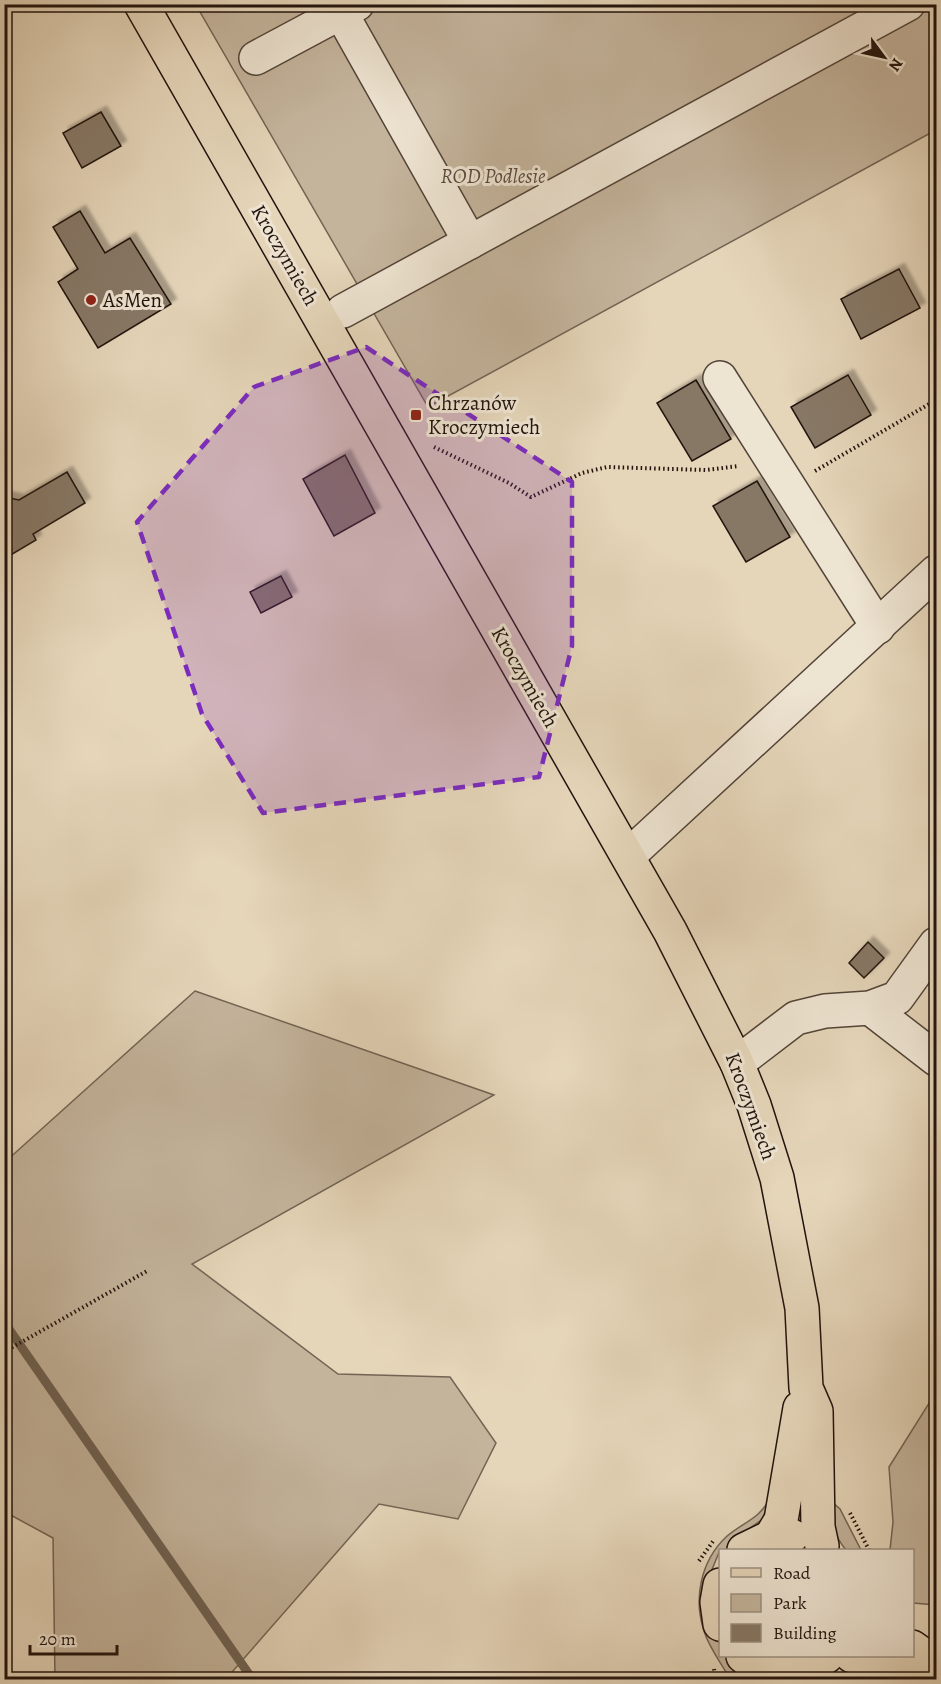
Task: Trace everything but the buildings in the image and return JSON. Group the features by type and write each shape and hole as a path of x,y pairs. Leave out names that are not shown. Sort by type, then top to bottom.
{"main road":[{"name":"Kroczymiech","path":"141,4 670,931 737,1063 754,1105 777,1178 793,1250 802,1308 806,1388 798,1415 781,1520 757,1544"},
{"name":"Kroczymiech","path":"806,1388 816,1411 817,1508 825,1548"},
{"path":"757,1544 788,1535 806,1538 825,1548"},
{"path":"719,1591 717,1602 719,1617"},
{"path":"914,1648 936,1664"},
{"path":"747,1665 793,1675 825,1657"},
{"path":"855,1657 913,1674 936,1677"}],"street":[{"path":"343,311 908,4"},
{"path":"256,58 349,9 470,242"},
{"path":"720,378 878,627"},
{"path":"628,856 644,845 936,572"},
{"path":"737,1063 796,1018 825,1011 870,1008 897,998 936,944"},
{"path":"870,1008 936,1059"}],"path":[{"path":"434,447 509,483 531,497 582,473 607,467 781,474 936,400"},
{"path":"4,1352 147,1271"}],"highlighted area":[{"path":"366,347 572,482 572,646 539,777 263,813 202,714 137,522 254,387"}],"green space":[{"name":"ROD Podlesie","path":"196,5 936,5 936,130 428,407"},
{"path":"195,991 494,1095 192,1264 338,1374 450,1377 496,1443 458,1519 379,1504 226,1679 55,1679 53,1538 5,1512 5,1162"},
{"path":"936,1392 936,1605 914,1603 914,1549 890,1549 893,1522 889,1467"},
{"path":"770,1498 767,1516 739,1536 726,1549 719,1549 709,1577 712,1631 719,1643 719,1657 727,1657 737,1679 730,1679 712,1650 704,1631 699,1606 702,1581 710,1557 717,1547 732,1532 756,1516"},
{"path":"830,1500 840,1509 860,1549 845,1549 835,1533"}],"waterway":[{"path":"4,1322 253,1680"}],"place":[{"name":"AsMen","path":"91,300"},
{"name":"Chrzanów Kroczymiech","path":"416,415"}]}
